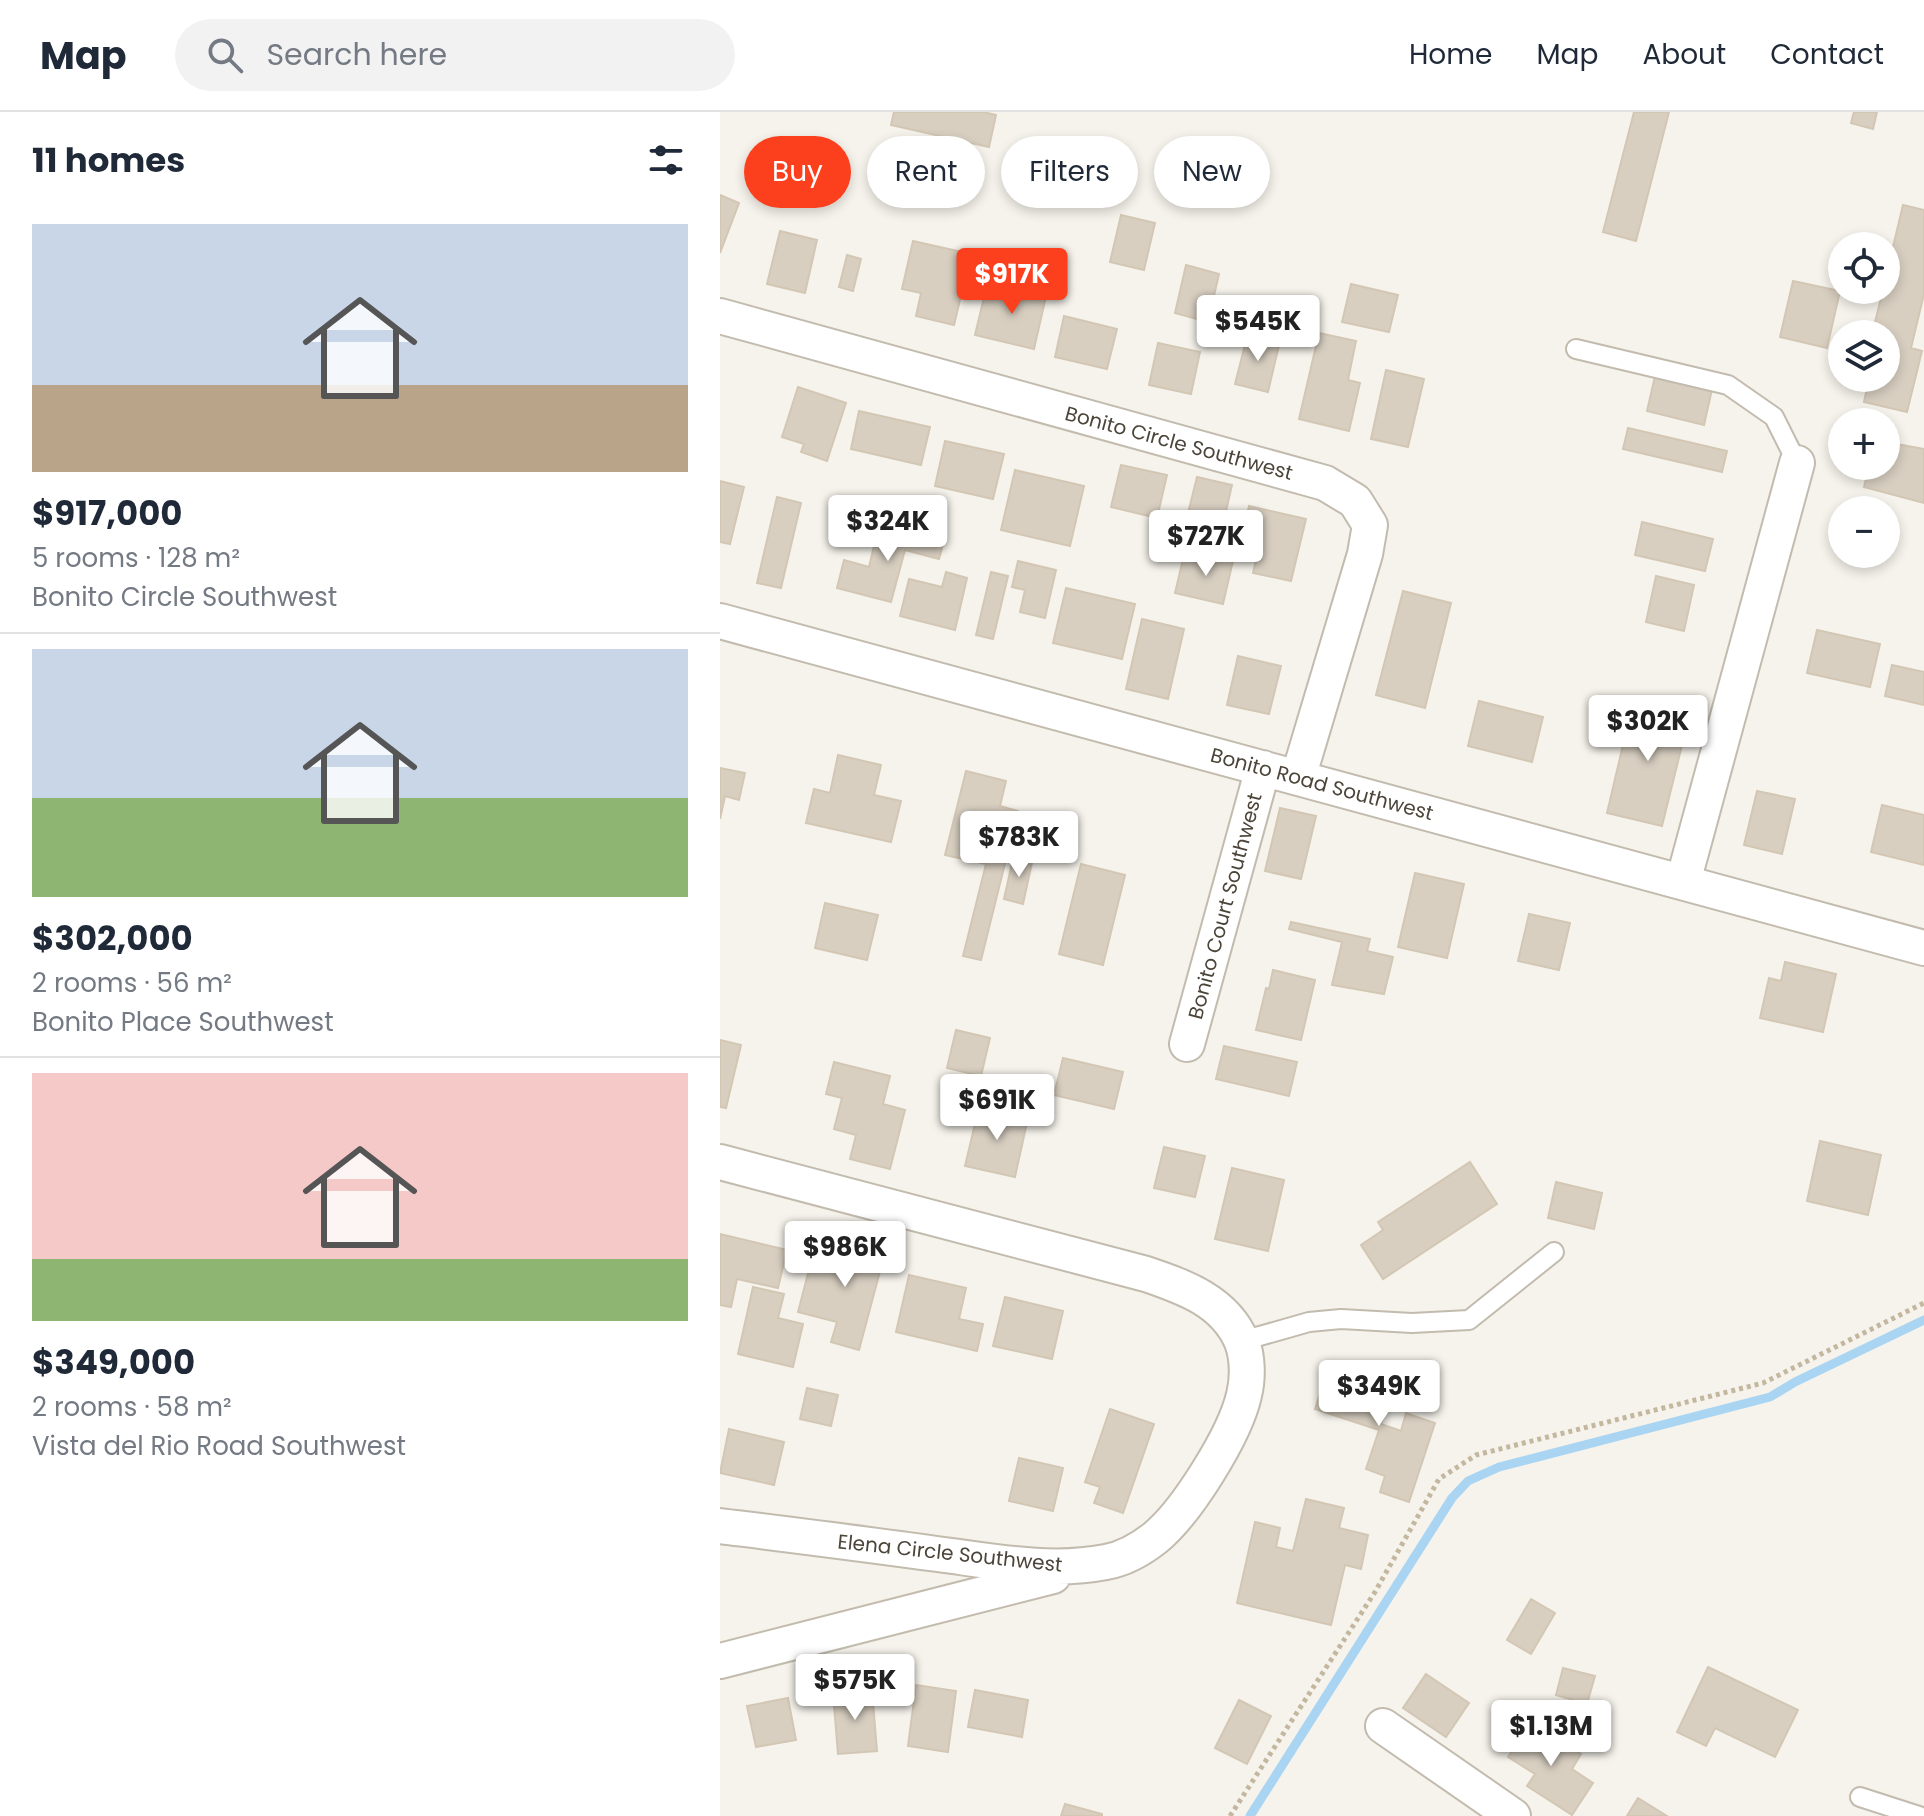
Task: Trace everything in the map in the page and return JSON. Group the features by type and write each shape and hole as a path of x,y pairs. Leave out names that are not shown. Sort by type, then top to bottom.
{"street":[{"name":"Bonito Circle Southwest","path":"720,316 1325,483 1355,501 1370,525 1365,554 1298,778"},
{"path":"1683,882 1797,463"},
{"name":"Bonito Road Southwest","path":"720,621 1924,948"},
{"name":"Bonito Court Southwest","path":"1187,1044 1263,768"},
{"path":"720,1162 1146,1274 1191,1290 1223,1313 1242,1341"},
{"name":"Elena Circle Southwest","path":"720,1526 1036,1566 1108,1562 1133,1552 1156,1537 1182,1509 1222,1446 1244,1397 1247,1367 1242,1341"},
{"path":"720,1661 1108,1562"},
{"path":"1383,1726 1513,1816"}],"lane":[{"path":"1576,349 1728,385 1774,417 1797,463"},
{"path":"1242,1341 1309,1322 1341,1319 1412,1323 1469,1320 1554,1252"},
{"path":"1860,1797 1919,1816"}],"path":[{"path":"1230,1816 1375,1592 1439,1479 1476,1455 1763,1383 1924,1303"}],"building":[{"path":"894,112 983,112 996,115 989,147 985,146 985,136 940,136 891,125"},
{"path":"1634,112 1669,112 1636,241 1603,232"},
{"path":"1854,112 1877,112 1873,129 1851,123"},
{"path":"720,195 739,203 720,253"},
{"path":"1903,205 1924,210 1924,294 1911,348 1922,351 1907,412 1864,402 1866,392 1900,392 1900,320 1876,320 1880,304 1900,304 1900,232 1897,232"},
{"path":"1121,215 1155,223 1144,270 1110,262"},
{"path":"780,231 817,240 805,293 767,284"},
{"path":"913,241 971,254 954,325 916,316 921,293 902,289"},
{"path":"847,255 861,259 853,291 839,287"},
{"path":"1186,265 1219,274 1208,322 1175,313"},
{"path":"1793,281 1828,288 1828,304 1837,304 1833,320 1828,320 1827,348 1780,337"},
{"path":"1010,283 1047,292 1034,349 975,335 986,289 1008,294"},
{"path":"1351,284 1398,295 1389,332 1342,322"},
{"path":"1064,316 1117,329 1107,369 1055,357"},
{"path":"1248,333 1280,341 1268,392 1235,384"},
{"path":"1319,333 1356,341 1348,380 1360,383 1349,431 1299,419"},
{"path":"1158,343 1200,352 1191,394 1149,385"},
{"path":"1386,370 1424,379 1408,447 1371,439"},
{"path":"1656,372 1713,385 1704,425 1647,411"},
{"path":"798,387 846,403 827,461 801,452 804,444 782,437"},
{"path":"859,411 930,427 921,465 851,449"},
{"path":"1628,428 1727,451 1722,472 1623,449"},
{"path":"945,441 1004,454 993,499 935,486"},
{"path":"1900,445 1924,449 1924,503 1864,487 1866,480 1900,480"},
{"path":"1121,465 1167,475 1157,518 1111,507"},
{"path":"1015,470 1084,486 1070,546 1001,530"},
{"path":"1197,477 1232,485 1220,537 1184,529"},
{"path":"720,481 744,487 730,544 720,542"},
{"path":"777,497 801,503 781,588 757,583"},
{"path":"1249,506 1306,519 1291,581 1253,573 1258,551 1240,546"},
{"path":"1642,522 1713,539 1705,571 1635,555"},
{"path":"916,525 946,533 939,559 905,550 891,602 837,588 844,560 869,567 877,533 911,542"},
{"path":"1216,548 1235,552 1223,604 1175,593 1183,559 1212,566"},
{"path":"1018,561 1056,570 1045,618 1020,612 1025,590 1012,587"},
{"path":"946,572 967,578 955,630 900,616 909,579 942,587"},
{"path":"991,572 1008,576 993,639 976,635"},
{"path":"1656,576 1694,585 1684,631 1646,622"},
{"path":"1066,588 1135,604 1122,659 1053,643"},
{"path":"1403,591 1451,603 1425,708 1376,695"},
{"path":"1142,619 1184,629 1168,699 1126,689"},
{"path":"1817,630 1880,644 1870,687 1807,673"},
{"path":"1238,656 1281,666 1269,714 1227,705"},
{"path":"1892,665 1924,672 1924,705 1885,696"},
{"path":"1634,698 1680,709 1677,723 1687,725 1662,826 1607,813"},
{"path":"1479,701 1543,717 1532,762 1468,746"},
{"path":"838,755 881,765 874,795 901,801 891,842 806,823 814,789 830,793"},
{"path":"720,768 745,773 739,800 725,796 720,819"},
{"path":"966,771 1006,781 1000,806 1018,811 981,960 963,956 986,864 945,855"},
{"path":"1757,791 1795,799 1782,854 1744,845"},
{"path":"1882,805 1924,815 1924,865 1871,852"},
{"path":"1280,808 1316,816 1301,879 1265,871"},
{"path":"1014,854 1033,858 1023,904 1004,899"},
{"path":"1081,864 1125,875 1103,965 1059,954"},
{"path":"1415,873 1464,884 1447,958 1398,947"},
{"path":"825,903 878,915 867,960 815,948"},
{"path":"1529,914 1570,923 1559,970 1518,961"},
{"path":"1291,922 1370,939 1367,951 1393,957 1384,994 1332,985 1342,942 1289,929"},
{"path":"1785,962 1836,974 1823,1032 1760,1018 1769,978 1781,981"},
{"path":"1273,970 1315,980 1301,1040 1256,1030"},
{"path":"956,1030 990,1038 981,1076 947,1068"},
{"path":"720,1040 741,1045 726,1108 720,1107"},
{"path":"1224,1046 1297,1062 1289,1096 1216,1079"},
{"path":"1063,1058 1123,1072 1114,1109 1054,1095"},
{"path":"834,1062 890,1076 883,1104 905,1110 890,1169 850,1159 856,1135 834,1129 842,1098 826,1094"},
{"path":"979,1107 1028,1118 1015,1177 965,1166"},
{"path":"1820,1141 1881,1155 1868,1215 1807,1201"},
{"path":"1164,1147 1205,1156 1195,1197 1154,1188"},
{"path":"1470,1162 1497,1204 1383,1279 1361,1245 1383,1230 1378,1222"},
{"path":"1232,1168 1284,1180 1268,1251 1215,1239"},
{"path":"1556,1182 1602,1193 1594,1229 1548,1218"},
{"path":"720,1234 787,1250 778,1288 737,1279 731,1307 720,1305"},
{"path":"847,1235 887,1245 859,1350 831,1342 837,1322 798,1312 813,1254 840,1262"},
{"path":"909,1275 966,1288 959,1319 983,1324 977,1351 896,1332"},
{"path":"753,1287 784,1294 778,1318 803,1324 793,1367 738,1354"},
{"path":"1005,1297 1063,1311 1052,1359 993,1346"},
{"path":"1330,1364 1394,1385 1381,1424 1401,1431 1406,1413 1435,1423 1409,1502 1380,1492 1385,1476 1366,1469 1379,1430 1315,1409"},
{"path":"807,1388 838,1395 831,1426 800,1419"},
{"path":"1110,1409 1154,1424 1123,1513 1094,1503 1100,1487 1085,1482"},
{"path":"729,1429 784,1442 774,1485 720,1473"},
{"path":"1019,1458 1063,1468 1053,1511 1009,1501"},
{"path":"1306,1499 1344,1508 1339,1528 1368,1535 1361,1569 1345,1565 1331,1625 1237,1603 1255,1522 1280,1528 1276,1547 1293,1551"},
{"path":"1531,1599 1555,1613 1531,1654 1507,1640"},
{"path":"1708,1667 1798,1710 1775,1757 1715,1728 1706,1746 1677,1732"},
{"path":"1563,1668 1595,1676 1587,1704 1556,1695"},
{"path":"1426,1674 1469,1703 1446,1737 1403,1708"},
{"path":"916,1685 956,1691 948,1752 908,1746"},
{"path":"872,1690 877,1751 838,1754 833,1693"},
{"path":"975,1690 1028,1700 1022,1737 968,1727"},
{"path":"788,1698 796,1740 756,1747 747,1706"},
{"path":"1239,1700 1271,1716 1247,1764 1215,1748"},
{"path":"1532,1722 1581,1754 1572,1769 1593,1783 1572,1815 1527,1786 1535,1774 1508,1757"},
{"path":"1638,1798 1667,1816 1627,1816"},
{"path":"1065,1804 1102,1814 1102,1816 1061,1816"}],"waterway":[{"path":"1250,1816 1452,1498 1468,1481 1499,1467 1770,1397 1924,1320"}]}
